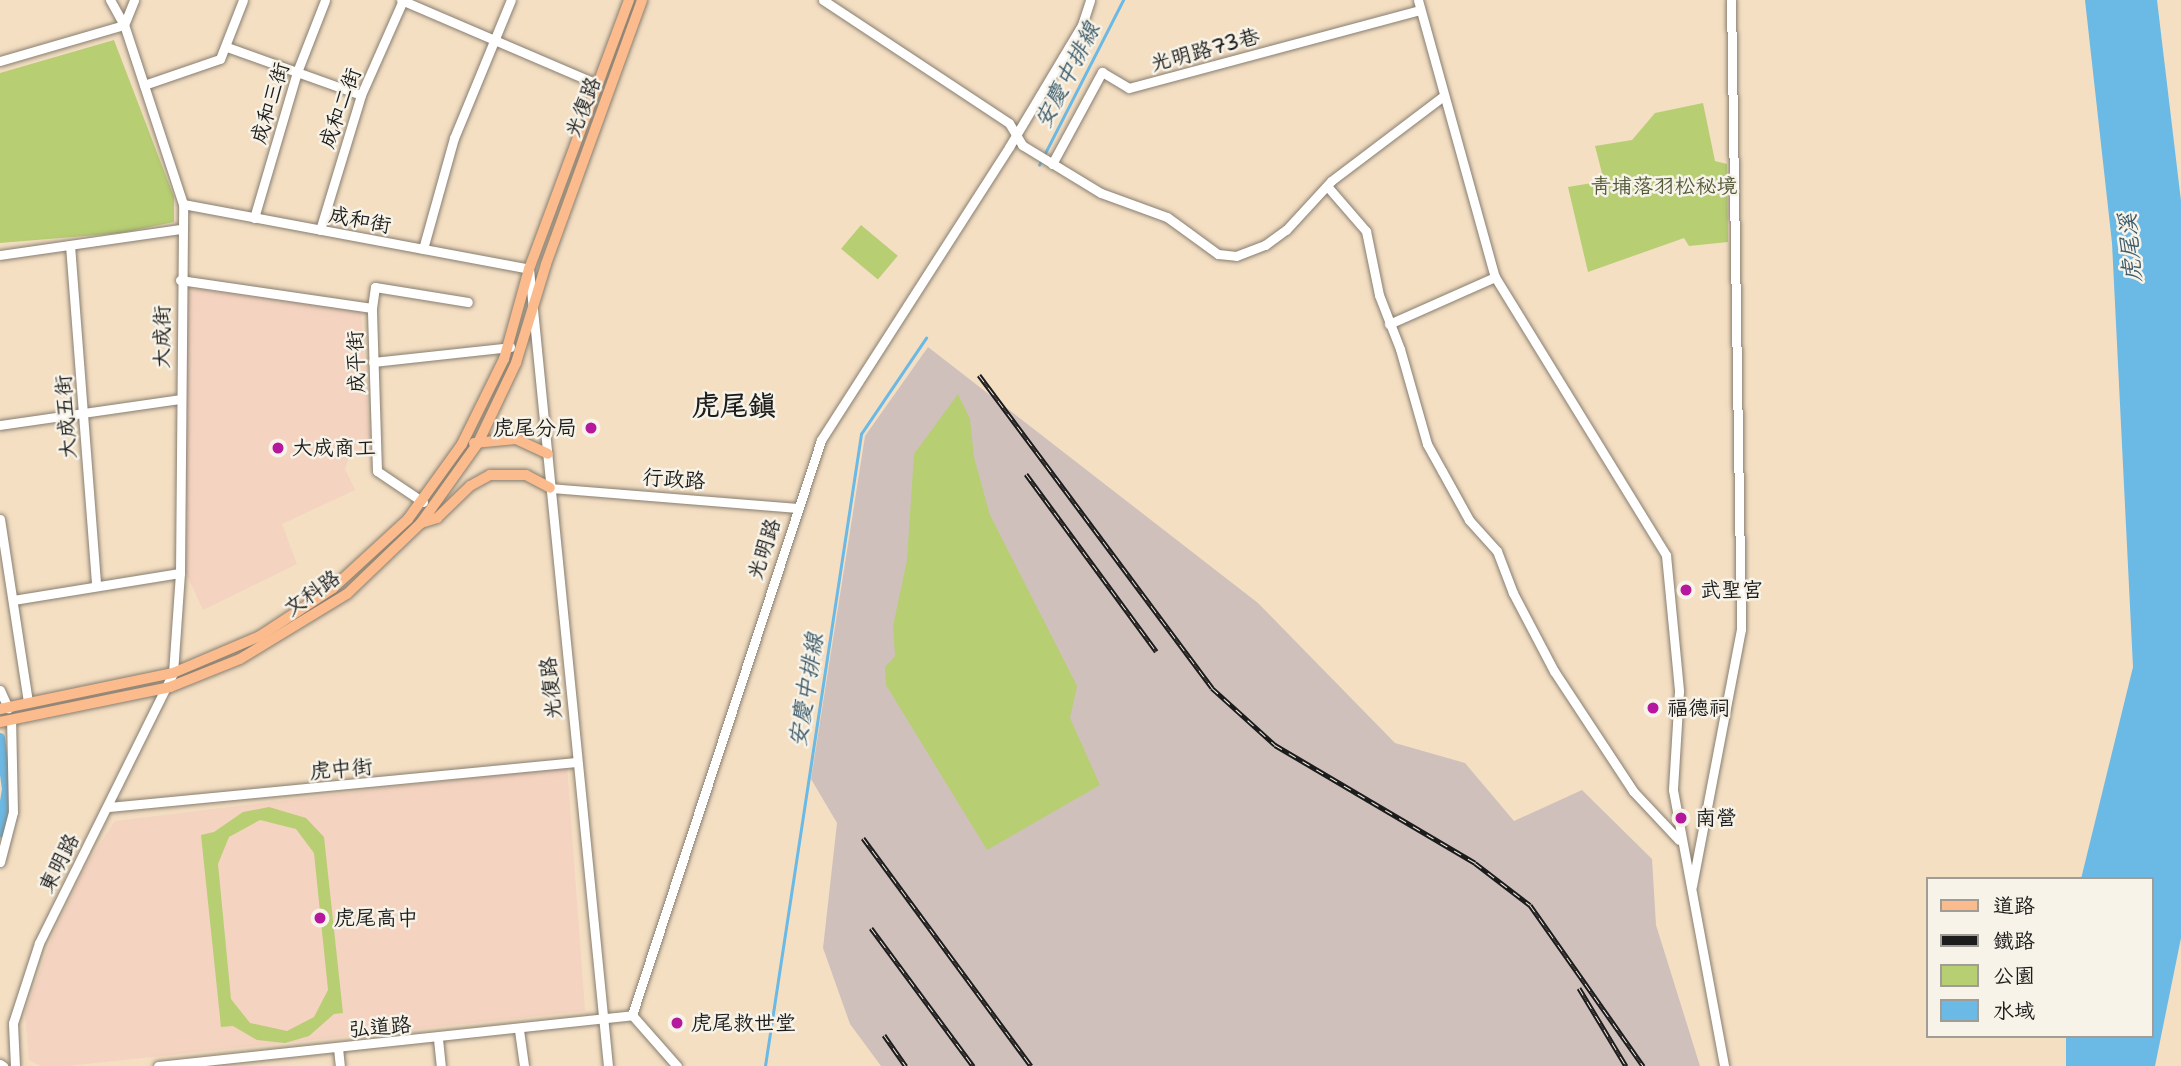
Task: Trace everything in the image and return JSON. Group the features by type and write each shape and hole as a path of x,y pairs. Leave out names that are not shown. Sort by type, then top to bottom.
{"main road":[{"name":"光復路","path":"530,269 629,0"},
{"name":"光復路","path":"532,307 642,0"},
{"name":"文科路","path":"4,709 173,673 260,636 333,588 422,502 461,444 508,347 530,269"},
{"name":"文科路","path":"5,721 170,687 240,659 318,615 368,576 421,523 478,443 521,345 532,307"},
{"path":"461,444 516,439 548,454"},
{"path":"421,523 437,518 470,486 490,474 526,475 550,488"}],"street":[{"name":"大成街","path":"110,0 124,25 183,204 180,280 180,573 170,687"},
{"path":"0,61 124,25 134,0"},
{"path":"144,85 220,60 243,0"},
{"name":"成和三街","path":"254,218 297,72 325,0"},
{"path":"402,0 597,84"},
{"name":"成和二街","path":"320,230 361,95 402,0"},
{"path":"423,249 446,162 511,0"},
{"path":"823,0 1009,123 1022,145 1101,193 1167,217 1219,254 1236,256 1265,245 1286,230 1327,186 1442,97"},
{"name":"光明路","path":"632,1015 663,930 796,508 821,440 1082,25 1090,0"},
{"path":"1691,894 1698,836 1741,629 1731,0"},
{"path":"1419,5 1442,97 1495,277 1666,555 1679,691 1673,790 1724,1066"},
{"name":"光明路73巷","path":"1052,164 1102,72 1129,88 1419,5"},
{"path":"227,47 361,95"},
{"path":"1327,186 1366,231 1389,324 1427,444 1463,511 1497,551 1513,593 1554,671 1633,791 1681,841"},
{"name":"成和街","path":"183,204 530,269"},
{"path":"0,255 181,229"},
{"name":"大成五街","path":"70,245 96,586"},
{"name":"光復路","path":"530,269 535,344 608,1066"},
{"path":"1389,324 1495,277"},
{"name":"成平街","path":"180,280 372,308 377,471 422,502"},
{"path":"372,308 376,287 468,302"},
{"path":"373,362 535,344"},
{"path":"0,425 180,399"},
{"name":"行政路","path":"550,488 796,508"},
{"path":"0,519 27,704"},
{"path":"13,600 180,573"},
{"name":"東明路","path":"15,1066 11,1034 27,975 56,905 170,687"},
{"path":"0,691 4,709"},
{"path":"0,863 13,812 5,721"},
{"name":"虎中街","path":"108,807 577,762"},
{"path":"632,1015 677,1066"},
{"name":"弘道路","path":"158,1066 257,1061 338,1048 519,1030 632,1015"},
{"path":"519,1030 524,1066"},
{"path":"438,1039 441,1066"},
{"path":"338,1048 340,1066"}],"shaded area":[{"name":"大成商工","path":"187,288 361,311 371,457 349,457 345,469 355,490 282,524 297,564 203,610 185,571"},
{"path":"928,347 1258,603 1395,743 1465,763 1514,821 1582,790 1652,859 1656,925 1700,1066 881,1066 850,1024 823,948 837,823 811,779 865,436"},
{"name":"虎尾高中","path":"567,766 585,1011 67,1066 41,1066 29,1060 25,1013 54,932 87,864 115,821"}],"green space":[{"path":"114,40 174,197 174,222 121,233 0,243 0,73"},
{"name":"青埔落羽松秘境","path":"1703,103 1715,161 1727,164 1728,242 1689,246 1684,238 1588,272 1568,187 1604,181 1595,146 1632,140 1655,113"},
{"path":"861,225 898,256 878,280 841,249"},
{"path":"958,394 970,419 974,457 990,515 1077,686 1070,718 1100,785 987,850 886,685 885,667 895,656 893,626 907,560 914,454"},
{"path":"269,807 306,818 324,837 343,1013 334,1014 309,1036 285,1043 257,1040 233,1026 221,1027 201,835 214,832 243,812","holes":["260,820 296,829 314,853 328,990 314,1017 287,1031 250,1023 231,999 218,864 229,837"]}],"water":[{"name":"虎尾溪","path":"2085,0 2157,0 2181,201 2181,938 2155,1066 2066,1066 2066,1038 2153,1038 2153,877 2081,877 2133,667 2112,243"}],"waterway":[{"name":"安慶中排線","path":"1039,165 1123,0"},
{"name":"安慶中排線","path":"765,1066 861,434 926,338"},
{"path":"0,738 7,789 0,832"}],"railway":[{"path":"979,375 1212,688 1275,745 1475,863 1530,905 1643,1066"},
{"path":"1026,474 1156,651"},
{"path":"863,838 1031,1066"},
{"path":"871,928 973,1066"},
{"path":"1579,988 1626,1066"},
{"path":"884,1035 906,1066"}],"place":[{"name":"虎尾分局","path":"591,428"},
{"name":"大成商工","path":"278,448"},
{"name":"武聖宮","path":"1686,590"},
{"name":"福德祠","path":"1653,708"},
{"name":"南營","path":"1681,818"},
{"name":"虎尾高中","path":"320,918"},
{"name":"虎尾救世堂","path":"677,1023"}],"district":[{"name":"虎尾鎮","path":"734,405"}]}
